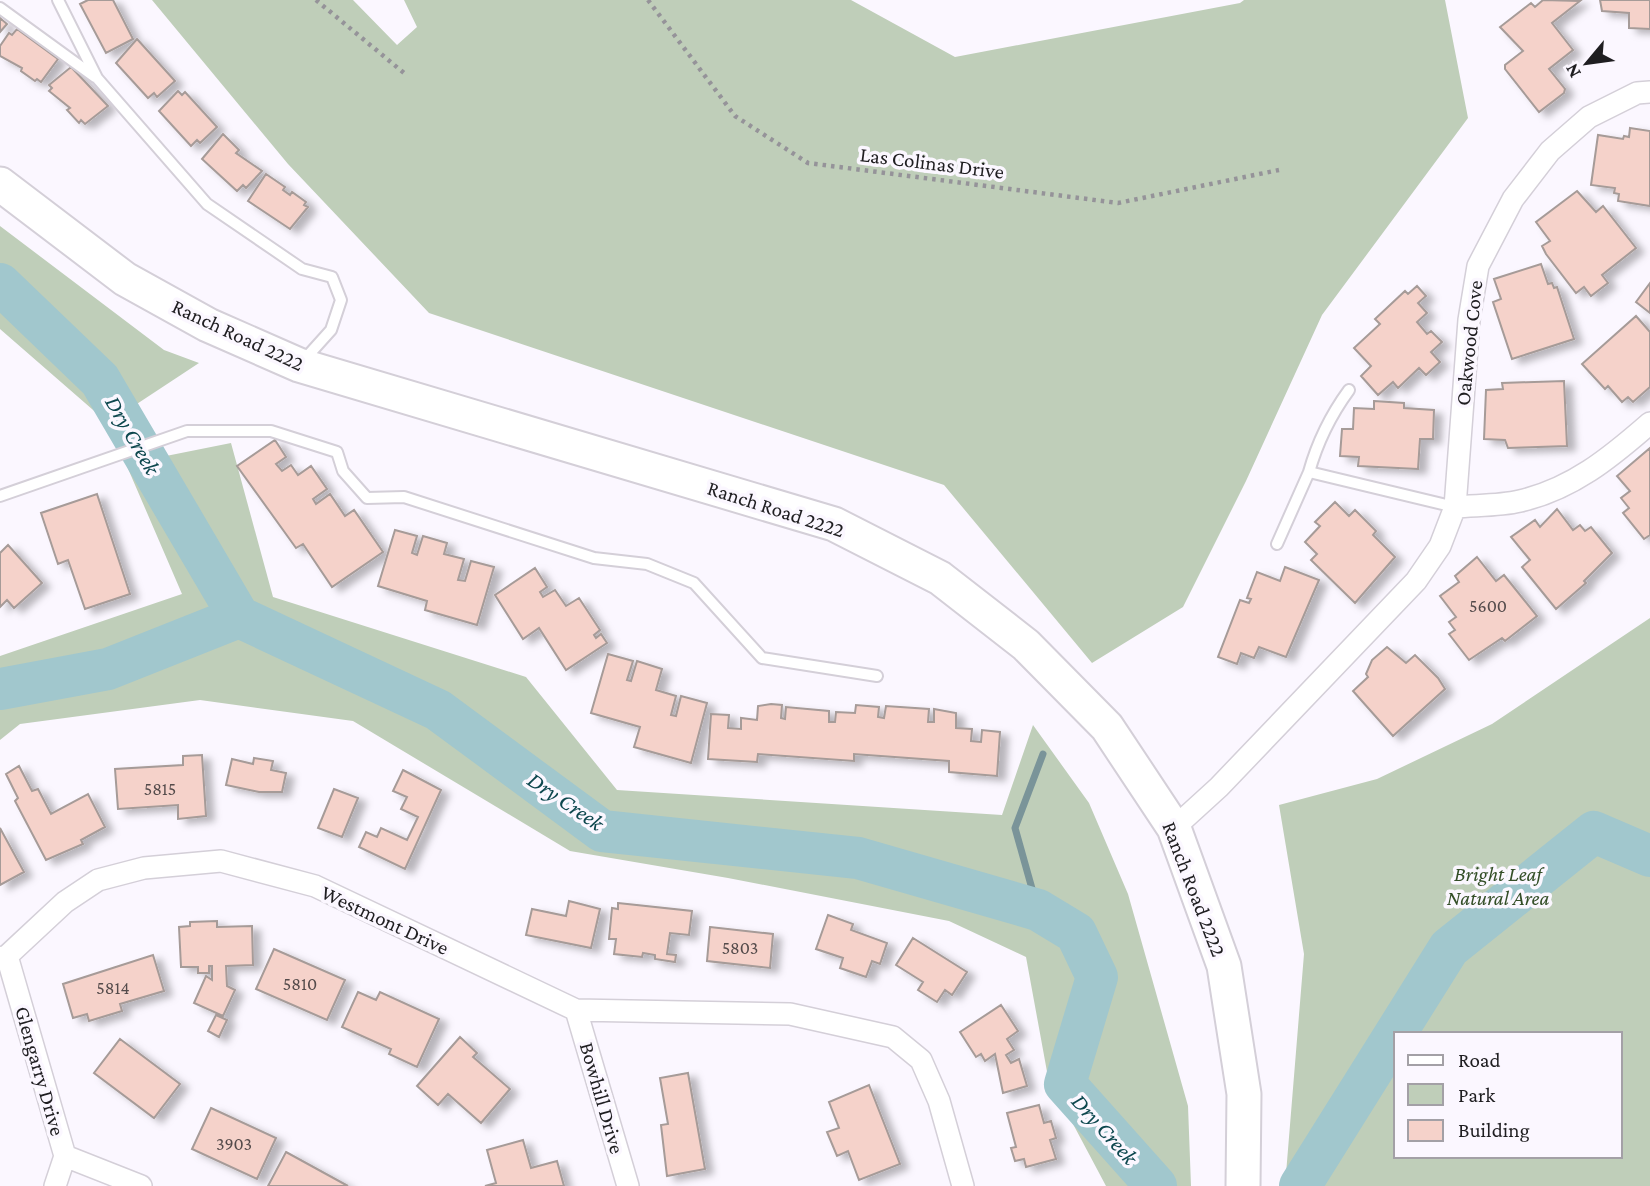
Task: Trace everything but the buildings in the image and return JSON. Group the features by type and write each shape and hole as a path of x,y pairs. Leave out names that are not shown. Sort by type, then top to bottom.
{"main road":[{"name":"Ranch Road 2222","path":"0,184 125,279 208,325 299,365 834,524 940,578 1026,645 1107,727 1174,828 1224,966 1244,1094 1243,1186"}],"street":[{"name":"Oakwood Cove","path":"1174,828 1219,787 1416,581 1440,546 1454,507 1469,320 1478,266 1513,199 1550,151 1590,117 1637,93 1650,92"},
{"path":"1454,507 1518,502 1557,490 1594,469 1650,424"},
{"name":"Westmont Drive","path":"3,957 65,902 98,880 145,868 221,861 315,886 576,1010 790,1014 893,1037 921,1060 939,1101 963,1186"},
{"name":"Glengarry Drive","path":"3,957 65,1156 55,1186"},
{"name":"Bowhill Drive","path":"576,1010 628,1186"},
{"path":"65,1156 141,1186"}],"lane":[{"path":"58,0 97,78"},
{"path":"0,8 97,78 207,204 302,269 332,277 341,300 331,330 299,365"},
{"path":"1277,544 1294,499 1310,472 1317,442 1330,415 1349,390"},
{"path":"0,496 172,436 208,429 271,431 337,452 343,471 367,498 404,497 594,558 647,564 694,583 762,659 877,676"},
{"path":"1310,472 1454,507"}],"path":[{"path":"316,0 404,73"},
{"name":"Las Colinas Drive","path":"648,0 735,116 808,163 1118,203 1279,170"}],"green space":[{"path":"152,0 353,0 397,45 417,27 404,0 851,0 955,57 1240,3 1244,0 1445,0 1468,118 1322,315 1246,481 1183,607 1092,663 944,485 429,313 288,164"},
{"path":"0,226 164,350 199,363 108,423 0,329"},
{"path":"231,443 273,597 526,677 617,790 1002,815 1033,725 1089,803 1128,894 1188,1106 1191,1186 1106,1186 1048,1077 1026,957 949,921 728,878 570,851 353,721 200,700 20,724 0,740 0,656 182,594 126,464"},
{"name":"Bright Leaf Natural Area","path":"1650,618 1650,1186 1285,1186 1304,954 1279,805 1377,779 1492,724"}],"waterway":[{"name":"Dry Creek","path":"0,284 100,380 239,617 438,710 602,831 858,858 1038,910 1076,933 1097,977 1065,1084 1156,1186"},
{"path":"0,689 108,669 239,617"},
{"path":"1038,910 1015,828 1043,754"},
{"path":"1396,1032 1449,948 1594,832 1650,856"},
{"path":"1300,1186 1394,1036"}]}
